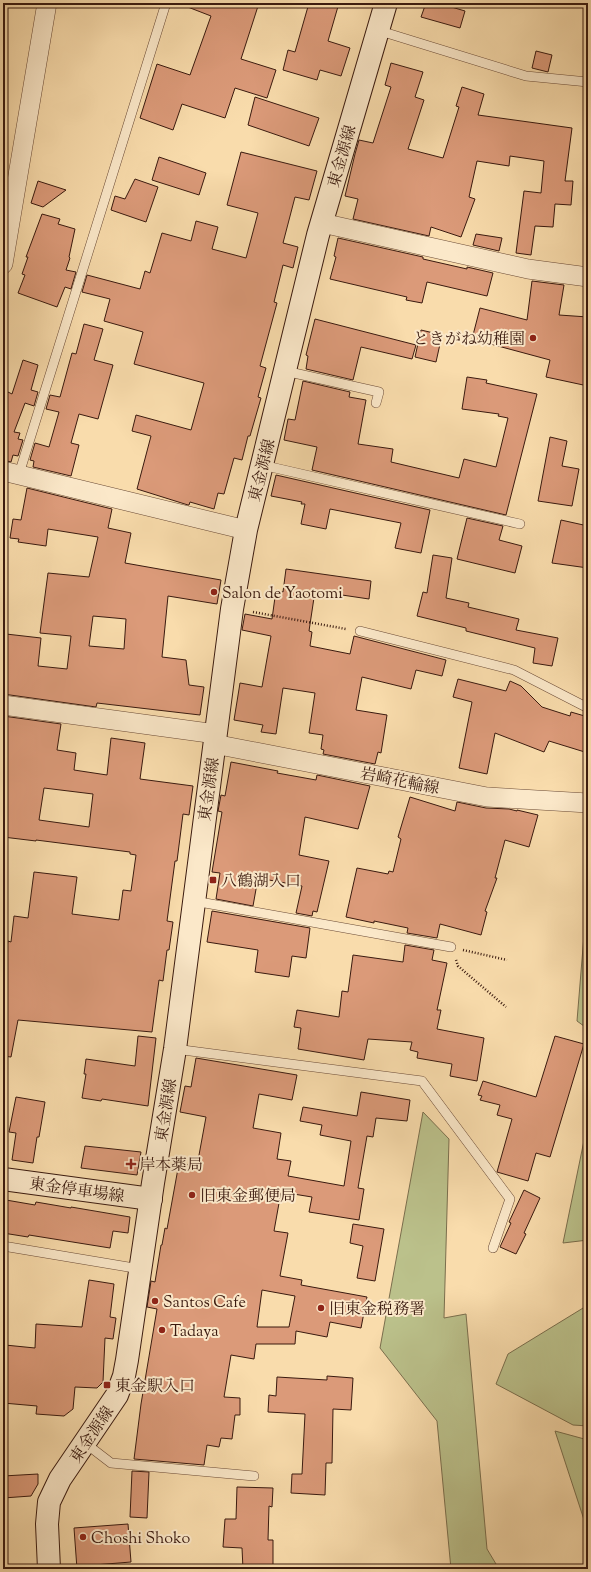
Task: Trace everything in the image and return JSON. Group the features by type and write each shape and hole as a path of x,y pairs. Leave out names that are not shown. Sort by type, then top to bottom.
{"main road":[{"name":"東金源線","path":"50,1569 47,1524 49,1502 60,1479 117,1395 124,1376 175,1049 232,609 246,530 322,223 386,3"},
{"name":"東金停車場線","path":"3,1179 151,1199"}],"street":[{"path":"3,264 47,3"},
{"path":"322,223 528,269 588,277"},
{"path":"11,472 246,530"},
{"name":"岩崎花輪線","path":"3,705 215,739 487,797 588,803"}],"lane":[{"path":"11,472 166,3"},
{"path":"378,30 526,76 588,82"},
{"path":"285,371 379,392 376,404"},
{"path":"262,465 520,524"},
{"path":"360,631 514,670 588,708"},
{"path":"193,901 451,948"},
{"path":"175,1049 422,1081 510,1199 493,1248"},
{"path":"3,1246 140,1269"},
{"path":"85,1443 111,1463 254,1476"}],"path":[{"path":"232,609 360,631"},
{"path":"451,948 507,960"},
{"path":"451,948 458,966 506,1007"}],"green space":[{"path":"588,886 588,1029 577,1021"},
{"path":"423,1112 449,1139 444,1318 466,1314 487,1549 499,1569 451,1569 437,1421 380,1348"},
{"path":"588,1121 588,1240 563,1243"},
{"path":"588,1305 588,1426 573,1425 496,1384 508,1354"},
{"path":"555,1431 588,1440 588,1532"}],"building":[{"path":"259,3 241,59 276,70 267,98 235,88 225,118 182,104 173,130 140,118 157,64 190,75 211,16 180,4"},
{"path":"309,3 339,3 328,41 350,48 341,76 320,70 317,80 283,70 288,50 295,52"},
{"path":"426,3 438,3 465,11 460,28 421,17"},
{"path":"536,51 552,55 548,72 532,68"},
{"path":"391,63 423,72 415,97 424,100 408,149 443,158 459,107 456,106 462,87 484,94 478,115 572,128 565,181 573,181 571,205 555,204 553,227 535,226 531,255 516,253 524,191 541,193 544,161 510,156 509,166 477,161 469,197 475,199 461,237 431,227 429,236 353,219 358,199 345,196 355,154 359,140 373,143 391,87 385,85"},
{"path":"255,97 319,118 309,146 248,125"},
{"path":"241,152 317,171 309,200 295,197 283,243 298,247 293,268 283,265 274,302 277,303 260,366 266,368 258,397 261,398 250,436 248,436 242,460 234,458 224,494 218,493 214,509 190,502 188,505 137,489 151,436 132,431 136,415 191,430 204,383 134,364 143,332 104,321 110,299 82,292 87,275 140,289 145,271 150,273 162,233 191,241 196,221 218,227 212,249 246,258 258,213 227,205"},
{"path":"159,157 206,173 199,195 152,180"},
{"path":"135,179 158,187 146,222 111,210 115,196 125,199"},
{"path":"38,181 66,190 43,207 31,203"},
{"path":"42,214 60,219 58,224 75,229 70,258 66,270 76,272 71,289 65,287 57,307 18,293 25,275 22,274 28,257 26,257"},
{"path":"476,234 502,238 499,251 473,245"},
{"path":"338,238 423,257 423,259 467,269 467,267 493,273 487,296 427,282 422,303 406,300 407,297 330,279 336,257 334,256"},
{"path":"532,281 564,285 559,315 588,317 588,386 546,377 550,360 472,339 480,308 527,320"},
{"path":"315,319 416,345 412,359 361,347 353,380 306,369 308,356 306,355"},
{"path":"84,324 103,329 94,360 113,365 98,419 79,414 71,443 79,445 71,476 33,467 34,461 30,460 35,443 49,447 59,412 46,409 50,395 60,397 72,353 76,354"},
{"path":"421,330 442,335 436,362 415,357"},
{"path":"23,360 38,365 31,390 38,392 34,406 25,403 14,432 20,433 18,439 23,440 18,456 13,455 11,462 3,460 3,404 8,392 12,394"},
{"path":"467,377 487,380 486,383 537,394 506,515 312,470 317,447 284,440 288,419 295,420 303,381 350,392 349,397 366,400 358,444 393,449 391,462 459,478 464,459 496,467 508,418 498,416 499,414 462,409"},
{"path":"550,437 567,441 562,466 579,469 572,506 538,501"},
{"path":"276,475 430,510 421,553 395,548 401,523 330,509 326,529 301,524 305,504 301,504 302,502 271,496"},
{"path":"27,488 112,509 108,528 131,533 125,563 221,580 217,604 168,596 162,657 186,660 189,685 204,687 200,715 97,703 96,707 3,694 3,656 6,634 41,638 38,666 67,669 71,636 40,633 48,573 89,577 98,537 48,529 46,546 18,542 19,539 10,538 13,519 21,520","holes":["93,616 126,619 124,649 89,646"]},
{"path":"467,518 503,526 499,540 522,546 515,573 457,559"},
{"path":"561,520 588,526 588,568 552,563"},
{"path":"433,555 452,558 446,598 469,603 468,607 519,619 516,630 558,638 552,666 533,663 535,648 466,631 466,628 417,616 423,592 427,593"},
{"path":"286,569 371,581 369,599 315,591 309,631 312,632 310,646 350,654 354,636 446,660 442,676 416,670 411,689 362,677 356,710 387,715 381,753 378,752 375,764 323,754 324,750 321,749 323,735 309,733 315,693 283,688 276,734 261,732 263,725 234,720 240,683 262,687 271,636 242,630 245,614 272,619 276,590 283,592"},
{"path":"458,679 506,691 510,681 521,686 542,707 570,716 571,712 588,717 588,753 549,741 544,752 495,733 487,774 459,768 472,702 453,697"},
{"path":"3,716 61,724 57,750 76,753 74,770 107,775 111,738 145,743 140,779 193,786 189,815 183,814 177,861 175,861 167,921 173,922 169,950 167,950 163,981 159,980 152,1032 18,1020 11,1057 3,1056 3,968 8,941 11,942 14,916 28,918 34,872 77,877 72,914 119,920 123,890 131,891 136,855 130,854 130,852 3,837 7,808 3,807","holes":["44,788 93,794 89,827 39,820"]},
{"path":"231,762 278,771 277,773 316,780 317,775 370,786 358,829 305,817 299,855 329,861 317,912 313,911 312,916 296,913 302,886 258,878 253,906 216,899 220,873 212,872 222,812 218,811 221,795 225,796"},
{"path":"410,797 455,811 457,802 486,808 517,810 538,815 529,847 505,840 495,878 497,878 485,911 487,912 481,935 440,924 437,938 407,933 408,928 346,917 357,868 388,874 389,871 393,872 401,839 398,837"},
{"path":"212,911 310,928 306,958 292,956 289,977 255,972 258,950 207,942"},
{"path":"405,945 434,950 432,960 447,963 437,1010 441,1010 437,1029 484,1038 477,1081 450,1076 452,1064 417,1058 418,1052 410,1050 412,1042 368,1039 364,1060 298,1049 301,1028 294,1027 297,1010 339,1017 342,991 348,992 353,955 403,962"},
{"path":"138,1036 156,1038 148,1106 102,1099 101,1101 82,1098 86,1074 84,1074 86,1059 135,1066"},
{"path":"555,1036 584,1044 550,1157 536,1153 528,1181 497,1172 512,1119 497,1115 500,1105 480,1100 482,1096 478,1095 483,1081 536,1097"},
{"path":"196,1058 297,1075 292,1100 259,1094 253,1128 281,1133 277,1159 291,1161 288,1176 344,1186 351,1141 320,1135 322,1125 300,1121 303,1107 357,1116 361,1092 410,1100 407,1121 376,1118 373,1137 367,1136 358,1188 364,1189 359,1220 309,1212 312,1197 281,1192 274,1231 288,1233 280,1276 302,1280 301,1285 367,1297 361,1328 330,1322 327,1337 296,1331 295,1344 256,1344 254,1359 231,1355 224,1397 240,1398 240,1415 235,1415 232,1439 221,1438 219,1447 207,1445 204,1465 134,1459 141,1404 157,1309 147,1307 151,1281 155,1282 161,1245 165,1228 167,1229 179,1163 197,1166 206,1117 180,1112 185,1086 191,1087","holes":["262,1290 295,1296 289,1327 257,1327"]},
{"path":"16,1097 45,1102 33,1163 12,1160 16,1133 9,1132"},
{"path":"85,1146 141,1152 137,1175 81,1168"},
{"path":"524,1190 540,1198 524,1233 526,1234 516,1254 500,1247 511,1223 509,1222"},
{"path":"6,1200 35,1205 36,1202 130,1217 128,1233 113,1231 110,1248 29,1235 28,1237 3,1233 3,1218"},
{"path":"353,1224 384,1229 375,1281 357,1278 363,1246 350,1243"},
{"path":"89,1280 114,1284 110,1317 116,1318 113,1339 105,1338 103,1382 97,1388 75,1387 73,1409 64,1416 36,1414 37,1406 3,1403 5,1345 35,1348 36,1324 82,1327"},
{"path":"327,1376 353,1378 351,1410 333,1409 332,1463 326,1463 325,1495 291,1493 292,1474 302,1474 305,1414 268,1412 269,1395 276,1396 277,1377 327,1380"},
{"path":"132,1471 149,1472 147,1518 130,1517"},
{"path":"38,1474 38,1484 31,1496 3,1498 3,1476"},
{"path":"237,1487 273,1488 272,1507 269,1506 268,1540 273,1540 273,1569 243,1569 242,1548 223,1547 225,1519 236,1519"},
{"path":"128,1524 131,1562 94,1565 95,1569 77,1569 74,1528"}],"place":[{"name":"ときがね幼稚園","path":"533,338"},
{"name":"Salon de Yaotomi","path":"214,592"},
{"name":"八鶴湖入口","path":"213,880"},
{"name":"岸本薬局","path":"131,1164"},
{"name":"旧東金郵便局","path":"192,1195"},
{"name":"Santos Cafe","path":"155,1301"},
{"name":"旧東金税務署","path":"321,1308"},
{"name":"Tadaya","path":"162,1330"},
{"name":"東金駅入口","path":"107,1385"},
{"name":"Choshi Shoko","path":"83,1537"}]}
